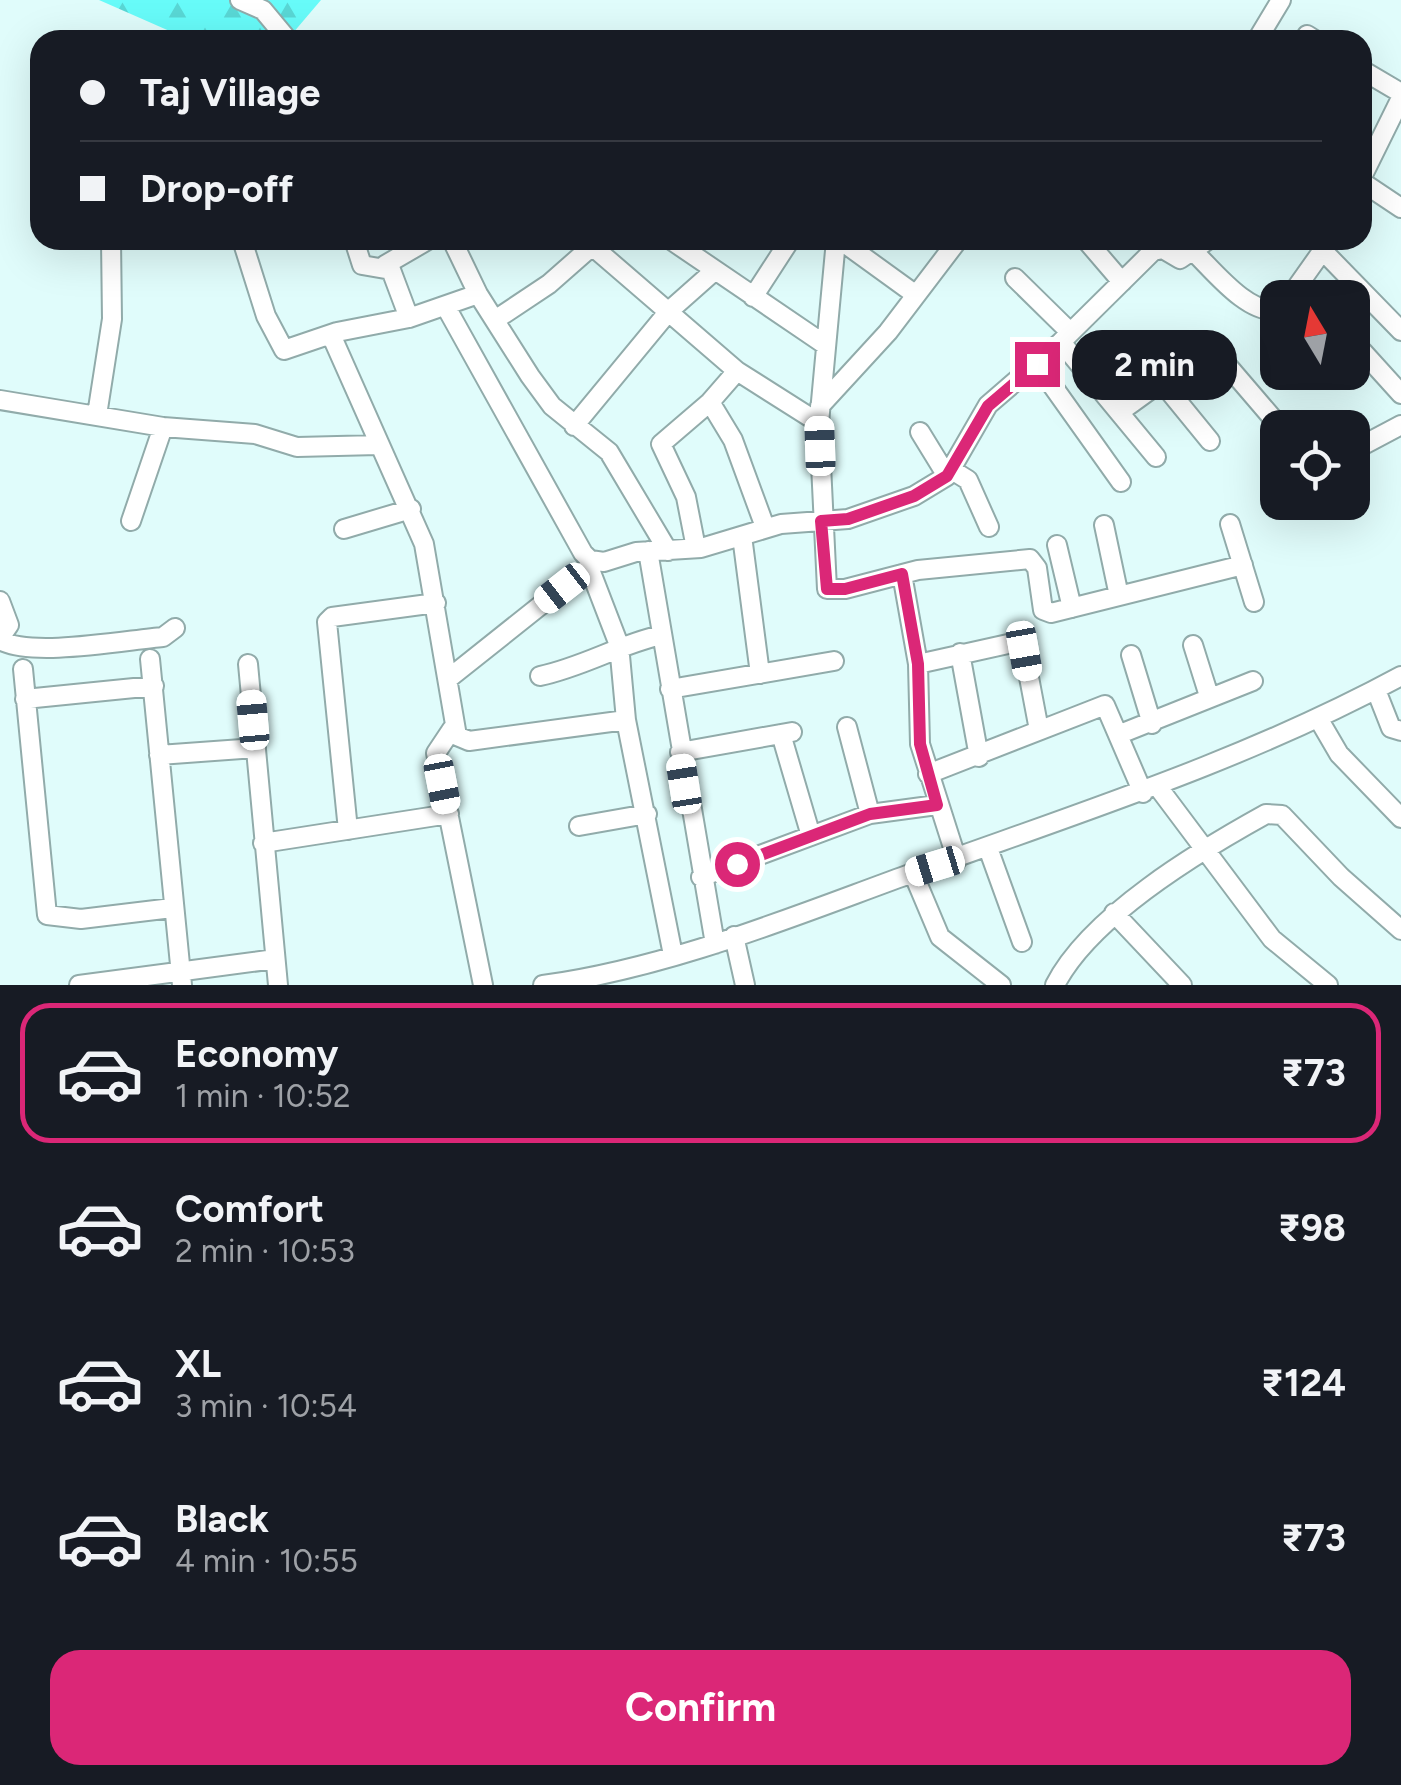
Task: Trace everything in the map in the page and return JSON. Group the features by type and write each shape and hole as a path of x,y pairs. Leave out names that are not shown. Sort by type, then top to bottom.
{"street":[{"path":"240,0 263,10 280,30"},
{"path":"1263,30 1281,0"},
{"path":"1372,77 1401,96 1372,156"},
{"path":"1372,180 1401,208"},
{"path":"97,416 112,319 111,250"},
{"path":"245,250 280,347 287,350 332,337 337,332 409,318 478,294"},
{"path":"357,250 362,265 385,265 411,250"},
{"path":"457,250 478,294 541,391 574,426 609,452 658,551 662,635 714,944"},
{"path":"495,320 549,284 588,250"},
{"path":"604,250 737,371 819,414"},
{"path":"684,250 824,344"},
{"path":"692,256 696,250"},
{"path":"753,296 783,250"},
{"path":"837,250 819,414 827,589 845,589 902,574 1030,559 1036,568 1043,610 1052,613 1242,566"},
{"path":"852,250 916,295"},
{"path":"819,414 950,250"},
{"path":"1095,250 1122,282"},
{"path":"448,679 592,564 696,548 766,527 848,519 914,496 950,473 988,406 1122,282 1149,250"},
{"path":"1163,250 1176,259 1193,250"},
{"path":"1204,250 1246,299 1260,307"},
{"path":"1301,280 1321,250"},
{"path":"1328,250 1401,331"},
{"path":"385,265 391,270 409,318"},
{"path":"574,426 669,311 713,272"},
{"path":"1016,278 1156,457"},
{"path":"446,307 525,442 549,495 592,564 619,645 626,720 673,956"},
{"path":"332,337 378,446 411,509 430,562 452,729 460,738 469,740 626,720"},
{"path":"1120,411 1201,353 1214,351 1265,410"},
{"path":"1370,360 1401,394"},
{"path":"1037,364 1122,482"},
{"path":"696,548 686,496 661,444 710,402 737,371"},
{"path":"1161,381 1210,441"},
{"path":"0,400 164,427 228,430 313,449 378,446"},
{"path":"710,402 733,440 766,527"},
{"path":"1370,441 1401,425"},
{"path":"131,520 164,427"},
{"path":"920,432 950,473 968,480 990,526"},
{"path":"344,528 411,509"},
{"path":"1230,524 1254,602"},
{"path":"1104,525 1119,596"},
{"path":"742,536 760,674"},
{"path":"1057,545 1072,608"},
{"path":"902,574 918,664 916,709 928,774 957,860"},
{"path":"0,600 9,625 0,639 8,645 48,646 164,637 176,628"},
{"path":"348,830 327,622 332,617 436,603"},
{"path":"540,676 577,668 619,645 662,635"},
{"path":"918,664 1012,641 1021,645 1039,730"},
{"path":"1193,646 1209,696"},
{"path":"960,654 980,756"},
{"path":"1131,655 1152,724"},
{"path":"150,659 181,978"},
{"path":"670,690 834,661"},
{"path":"248,664 278,985"},
{"path":"23,669 47,916 82,919 172,908"},
{"path":"543,985 570,983 714,944 957,860 1151,790 1318,718 1401,676"},
{"path":"1120,734 1253,681"},
{"path":"25,699 154,686"},
{"path":"1376,690 1391,728 1401,731"},
{"path":"928,774 1105,705 1151,790 1272,939 1328,985"},
{"path":"1318,718 1339,754 1401,818"},
{"path":"847,727 870,814"},
{"path":"452,729 436,752 483,985"},
{"path":"680,752 786,733 810,836"},
{"path":"160,755 256,748"},
{"path":"701,877 870,814 937,805"},
{"path":"263,844 449,814"},
{"path":"579,826 646,814"},
{"path":"1055,985 1076,951 1114,913 1266,814 1282,814 1329,866 1401,930"},
{"path":"988,848 1022,942"},
{"path":"912,873 940,936 1001,985"},
{"path":"1114,913 1182,985"},
{"path":"734,936 745,985"},
{"path":"79,985 181,978 275,959"}],"green space":[{"path":"99,0 321,0 296,30 167,30"}],"route":[{"path":"737,864 870,814 937,805 920,744 916,709 918,664 902,574 845,589 827,589 821,521 848,519 914,496 947,476 975,422 1037,364"}]}
